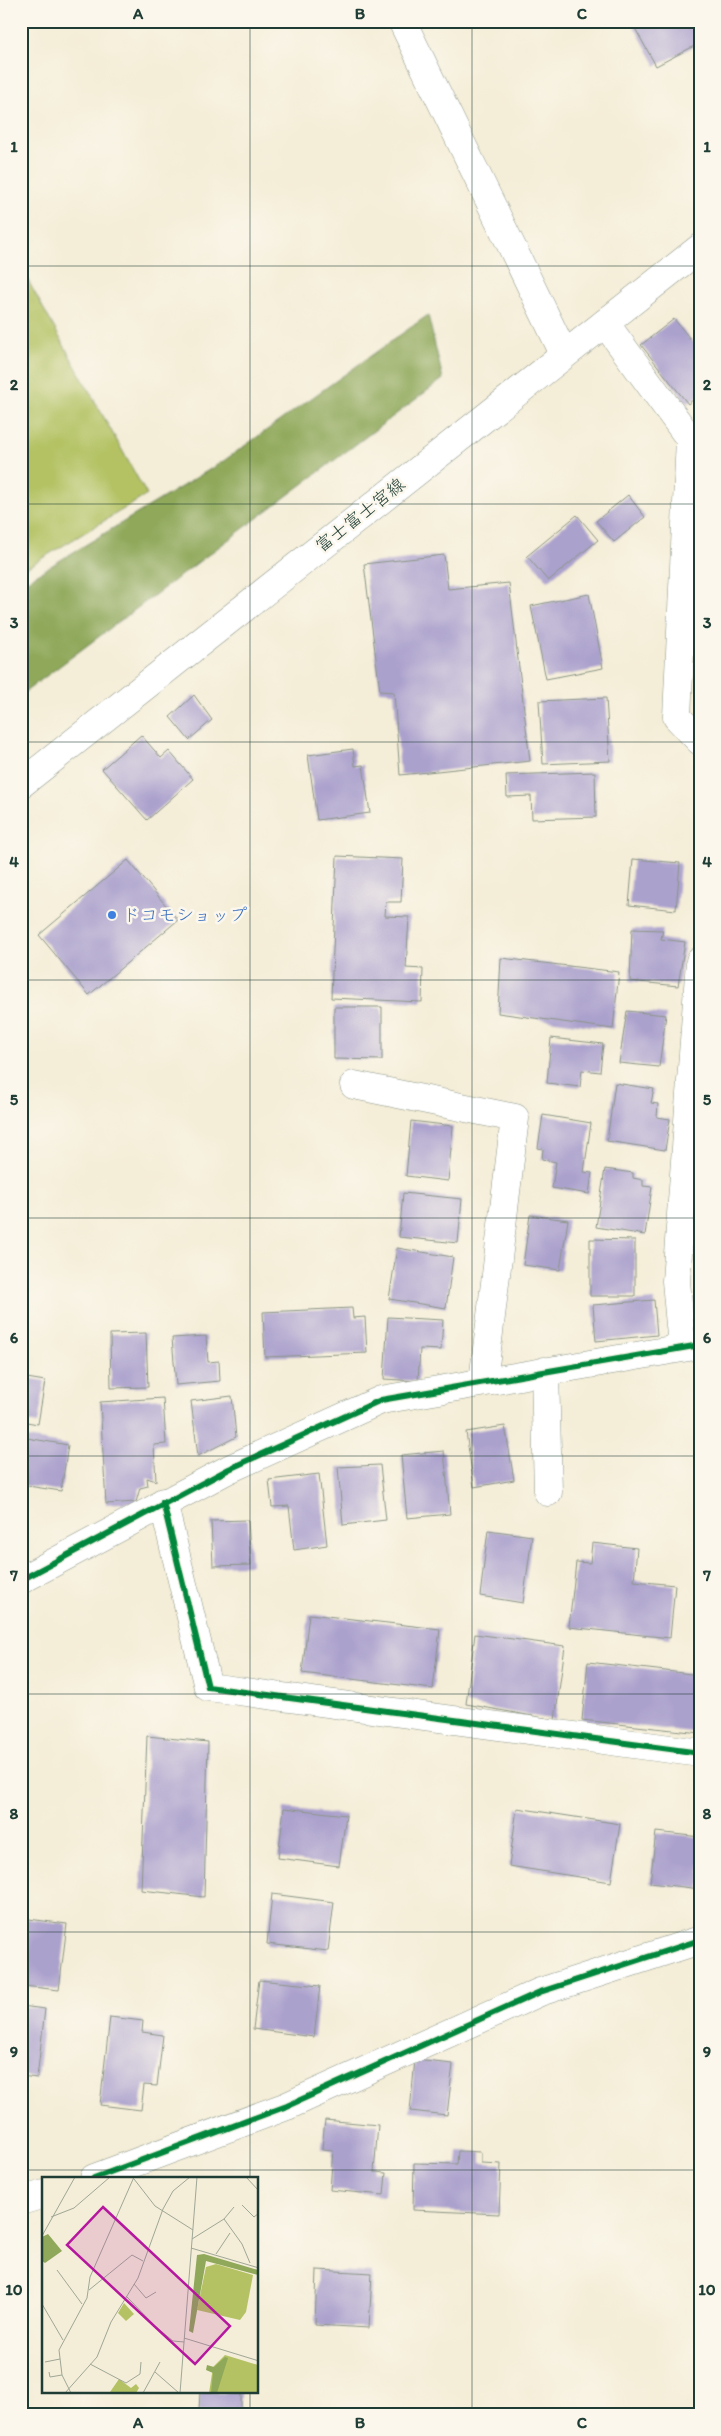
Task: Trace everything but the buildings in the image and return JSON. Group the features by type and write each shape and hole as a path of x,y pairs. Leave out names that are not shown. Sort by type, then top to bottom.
{"street":[{"path":"402,21 564,354"},
{"name":"富士富士宮線","path":"21,784 700,248"},
{"path":"605,323 690,439 677,717 700,741"},
{"path":"21,1580 163,1502 229,1469 381,1400 691,1346 676,1281 700,961"},
{"path":"354,1084 514,1118 483,1382"},
{"path":"545,1371 548,1492"},
{"path":"163,1502 208,1687 700,1753"},
{"path":"97,2177 286,2106 540,1992 700,1940"},
{"path":"21,2201 42,2195"}],"green space":[{"path":"21,268 147,495 21,571"},
{"path":"428,315 443,379 21,695 21,584 222,462"}],"cycle path":[{"path":"21,1580 229,1469 381,1400 700,1345"},
{"path":"163,1502 208,1687 700,1753"},
{"path":"97,2177 287,2106 540,1992 700,1940"}],"place":[{"name":"ドコモショップ","path":"112,915"}]}
